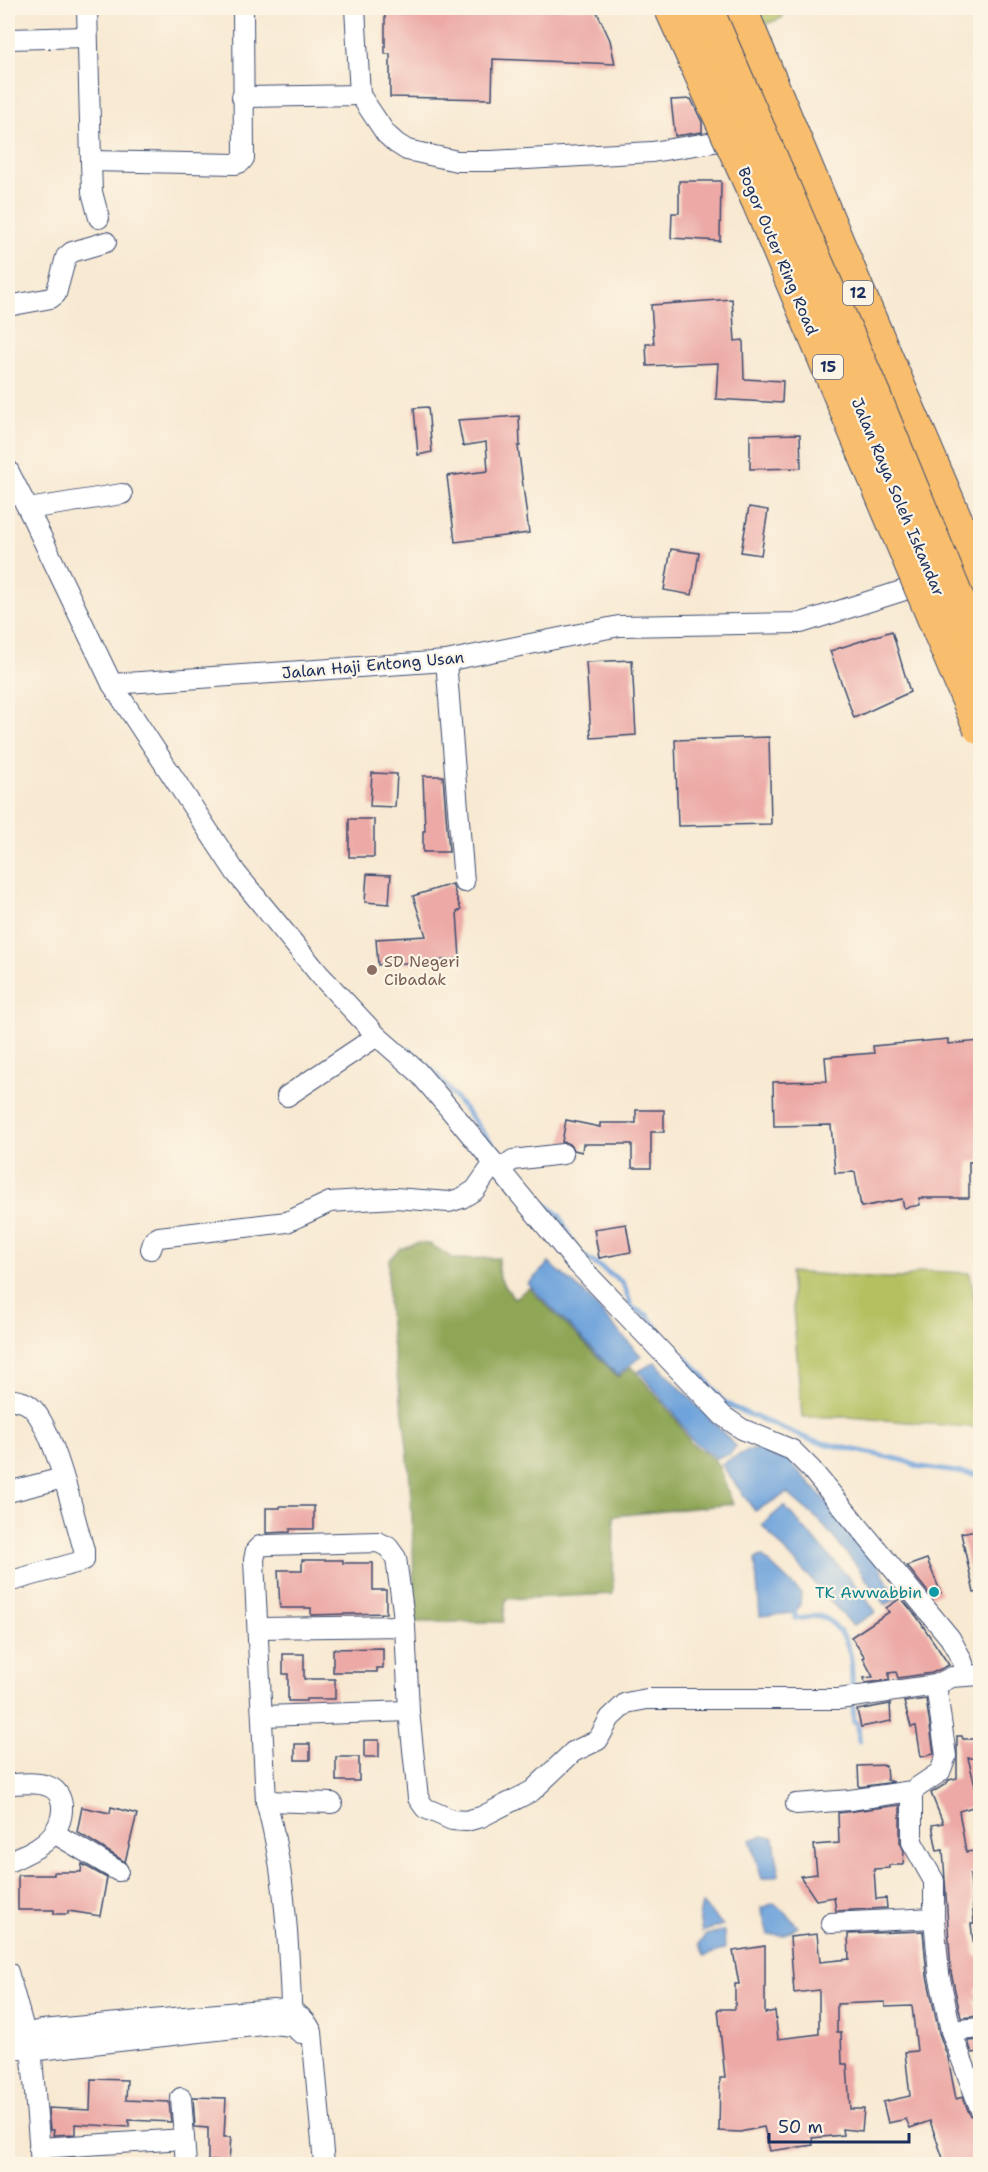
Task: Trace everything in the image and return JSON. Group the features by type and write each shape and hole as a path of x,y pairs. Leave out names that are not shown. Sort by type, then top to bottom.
{"highway":[{"name":"Bogor Outer Ring Road","path":"671,8 759,203 981,728"},
{"name":"Jalan Raya Soleh Iskandar","path":"687,8 745,137 817,310 981,689"},
{"name":"Bogor Outer Ring Road","path":"706,8 873,393 981,654"},
{"name":"12","path":"740,8 859,294 981,576"}],"street":[{"path":"87,8 92,192 99,218"},
{"path":"91,161 236,164 244,158 243,8"},
{"path":"355,8 360,96 386,134 407,150 457,161 492,161 652,152 745,137"},
{"path":"8,39 87,37"},
{"path":"242,97 360,96"},
{"path":"8,306 51,298 56,294 66,256 106,242"},
{"path":"8,470 112,684 237,873 319,974 377,1036 417,1071 503,1164 574,1260 723,1416 742,1429 792,1450 811,1469 950,1638 974,1675"},
{"path":"28,509 122,495"},
{"name":"Jalan Haji Entong Usan","path":"112,684 446,661 619,626 801,623 933,580"},
{"path":"446,661 464,882"},
{"path":"287,1096 377,1036"},
{"path":"151,1249 154,1240 159,1236 287,1222 330,1202 395,1198 449,1202 462,1198 475,1190 503,1164 563,1154"},
{"path":"8,1399 29,1405 45,1425 84,1550 84,1560 8,1582"},
{"path":"8,1492 63,1478"},
{"path":"313,2164 301,2034 292,2018 284,1880 266,1801 264,1716 254,1560 256,1550 260,1546 378,1542 388,1547 396,1558 405,1626 409,1711 418,1798 425,1808 452,1820 466,1821 481,1817 532,1791 570,1755 598,1740 610,1718 626,1703 646,1698 839,1699 936,1685 952,1677 974,1675"},
{"path":"259,1628 405,1626"},
{"path":"796,1804 850,1800 912,1791 940,1772 946,1756 936,1685"},
{"path":"264,1716 409,1711"},
{"path":"8,1784 44,1785 57,1792 61,1800 61,1815 54,1833 34,1851 8,1862"},
{"path":"912,1791 912,1842 934,1881 934,1918 939,1974 951,2031 981,2108"},
{"path":"266,1801 332,1803"},
{"path":"54,1833 118,1871"},
{"path":"831,1923 934,1918"},
{"path":"8,1972 40,2156 184,2139"},
{"path":"8,2045 21,2040 273,2009 292,2018 302,2016 312,2032 324,2164"},
{"path":"951,2031 981,2028"},
{"path":"182,2098 186,2164"}],"green space":[{"path":"745,8 783,8 782,18 766,24 757,24"},
{"path":"416,1243 430,1244 454,1259 499,1258 499,1275 514,1298 529,1288 618,1377 631,1367 637,1373 676,1419 690,1442 714,1459 733,1504 614,1516 613,1594 506,1599 503,1622 414,1622 410,1484 390,1327 388,1282 389,1260 400,1249"},
{"path":"923,1271 970,1273 980,1330 980,1428 848,1417 802,1417 790,1272 905,1278"}],"water":[{"path":"549,1263 582,1291 641,1356 618,1375 528,1284"},
{"path":"655,1362 736,1446 730,1454 716,1458 691,1439 677,1417 639,1371"},
{"path":"764,1449 771,1457 788,1460 826,1501 877,1561 889,1586 898,1598 885,1605 820,1521 787,1493 755,1511 721,1464 749,1450"},
{"path":"784,1506 858,1588 876,1612 853,1626 762,1525"},
{"path":"762,1556 801,1593 800,1604 795,1613 760,1616 755,1559"},
{"path":"762,1836 774,1838 779,1875 762,1879 750,1840"},
{"path":"774,1903 798,1927 782,1935 768,1935 761,1908"},
{"path":"702,1904 723,1925 702,1932 699,1917"},
{"path":"724,1931 725,1949 705,1956 699,1944 706,1935"}],"building":[{"path":"385,8 595,8 610,40 615,64 493,59 492,99 390,97 390,54 385,54"},
{"path":"691,99 702,122 702,132 675,136 671,100"},
{"path":"679,181 721,181 720,241 671,238 672,213 679,213"},
{"path":"732,299 735,341 743,340 744,379 783,381 782,403 716,399 718,363 647,366 646,344 654,344 651,305"},
{"path":"428,407 432,452 418,455 414,408"},
{"path":"519,416 520,446 518,446 529,533 455,542 447,476 488,471 486,442 463,446 458,420"},
{"path":"800,434 801,468 750,469 750,435"},
{"path":"749,507 768,510 761,555 741,552"},
{"path":"671,549 699,553 692,595 664,590"},
{"path":"892,631 910,692 854,718 830,651"},
{"path":"632,660 636,735 591,738 586,662"},
{"path":"769,737 771,824 678,826 675,740"},
{"path":"372,773 397,774 395,807 370,806"},
{"path":"423,776 443,776 449,852 423,852 423,831 425,831"},
{"path":"349,819 374,819 374,857 349,857"},
{"path":"367,874 391,875 389,904 365,902"},
{"path":"452,884 461,910 457,912 460,959 378,965 376,939 426,936 413,896"},
{"path":"948,1039 948,1044 981,1041 981,1161 969,1162 969,1198 919,1198 920,1205 904,1208 902,1199 861,1207 855,1172 835,1173 831,1125 774,1126 773,1082 827,1081 825,1057 874,1053 873,1046"},
{"path":"636,1110 664,1110 664,1132 651,1132 651,1168 632,1168 632,1144 583,1144 582,1152 562,1142 566,1120 600,1127 600,1123 636,1123"},
{"path":"626,1224 631,1252 599,1258 594,1229"},
{"path":"280,1506 314,1506 314,1529 290,1529 290,1532 266,1533 266,1508 280,1508"},
{"path":"976,1530 981,1554 981,1592 974,1593 961,1533"},
{"path":"927,1559 941,1593 931,1596 907,1566"},
{"path":"302,1560 373,1563 373,1590 386,1590 386,1613 311,1615 311,1608 280,1608 278,1570 302,1570"},
{"path":"901,1598 917,1617 949,1665 932,1673 898,1678 896,1672 889,1673 889,1680 865,1683 864,1678 873,1677 863,1658 865,1657 851,1637 889,1612 886,1608"},
{"path":"383,1648 383,1668 377,1668 377,1672 333,1672 333,1649"},
{"path":"283,1654 304,1654 304,1679 335,1679 335,1699 288,1701 288,1674 283,1674"},
{"path":"926,1699 934,1754 921,1757 916,1726 911,1727 904,1702"},
{"path":"890,1704 891,1721 861,1727 857,1710"},
{"path":"957,1736 962,1736 963,1739 981,1739 981,1758 968,1758 980,1805 959,1811 966,1852 974,1851 975,1873 970,1874 974,1924 971,1924 975,1957 981,1956 981,1988 976,1988 977,1999 974,1999 978,2016 961,2018 951,1972 943,1850 937,1851 932,1825 943,1823 931,1793 949,1780 957,1778"},
{"path":"364,1740 379,1740 379,1757 364,1757"},
{"path":"295,1744 310,1744 310,1760 295,1760"},
{"path":"336,1757 359,1757 359,1781 336,1781"},
{"path":"886,1765 887,1780 894,1782 859,1787 858,1766"},
{"path":"900,1805 900,1842 904,1851 903,1865 889,1865 889,1868 874,1869 876,1899 886,1898 887,1908 836,1911 834,1897 816,1900 800,1876 817,1874 814,1845 839,1843 838,1813"},
{"path":"82,1807 110,1813 111,1807 137,1814 125,1862 77,1832"},
{"path":"82,1864 107,1878 100,1916 68,1911 68,1914 54,1914 54,1910 18,1910 18,1875 81,1872"},
{"path":"923,1931 927,1976 939,2033 948,2058 956,2099 963,2097 969,2113 973,2118 979,2120 981,2164 945,2164 930,2121 910,2128 906,2119 888,2123 883,2102 910,2096 905,2052 917,2051 912,2006 885,2007 885,2002 837,2004 837,2032 841,2032 842,2064 847,2064 850,2109 864,2109 862,2131 842,2129 843,2135 812,2138 813,2145 770,2151 764,2127 740,2132 719,2131 720,2078 725,2078 718,2009 735,2009 735,1984 739,1984 733,1951 765,1946 765,2013 775,2011 778,2039 819,2034 819,1990 794,1993 790,1937 817,1934 820,1962 849,1959 848,1934"},
{"path":"981,2040 981,2052 972,2053 968,2041"},
{"path":"91,2079 127,2080 126,2100 169,2102 171,2122 129,2120 129,2127 75,2124 75,2134 53,2135 54,2130 50,2130 48,2108 90,2110"},
{"path":"193,2097 226,2098 224,2137 231,2137 229,2161 208,2161 208,2128 195,2127"},
{"path":"74,2158 74,2164 53,2164 53,2159"}],"waterway":[{"path":"409,1049 438,1076 534,1196 560,1216 577,1251 623,1283 632,1308 647,1315 667,1340 702,1374 721,1400 734,1408 813,1441 902,1460 920,1467 980,1475"},
{"path":"795,1613 795,1619 823,1617 841,1633 851,1657 852,1693"},
{"path":"853,1707 854,1722 858,1723 859,1741"}],"place":[{"name":"SD Negeri Cibadak","path":"372,970"},
{"name":"TK Awwabbin","path":"934,1592"}]}
